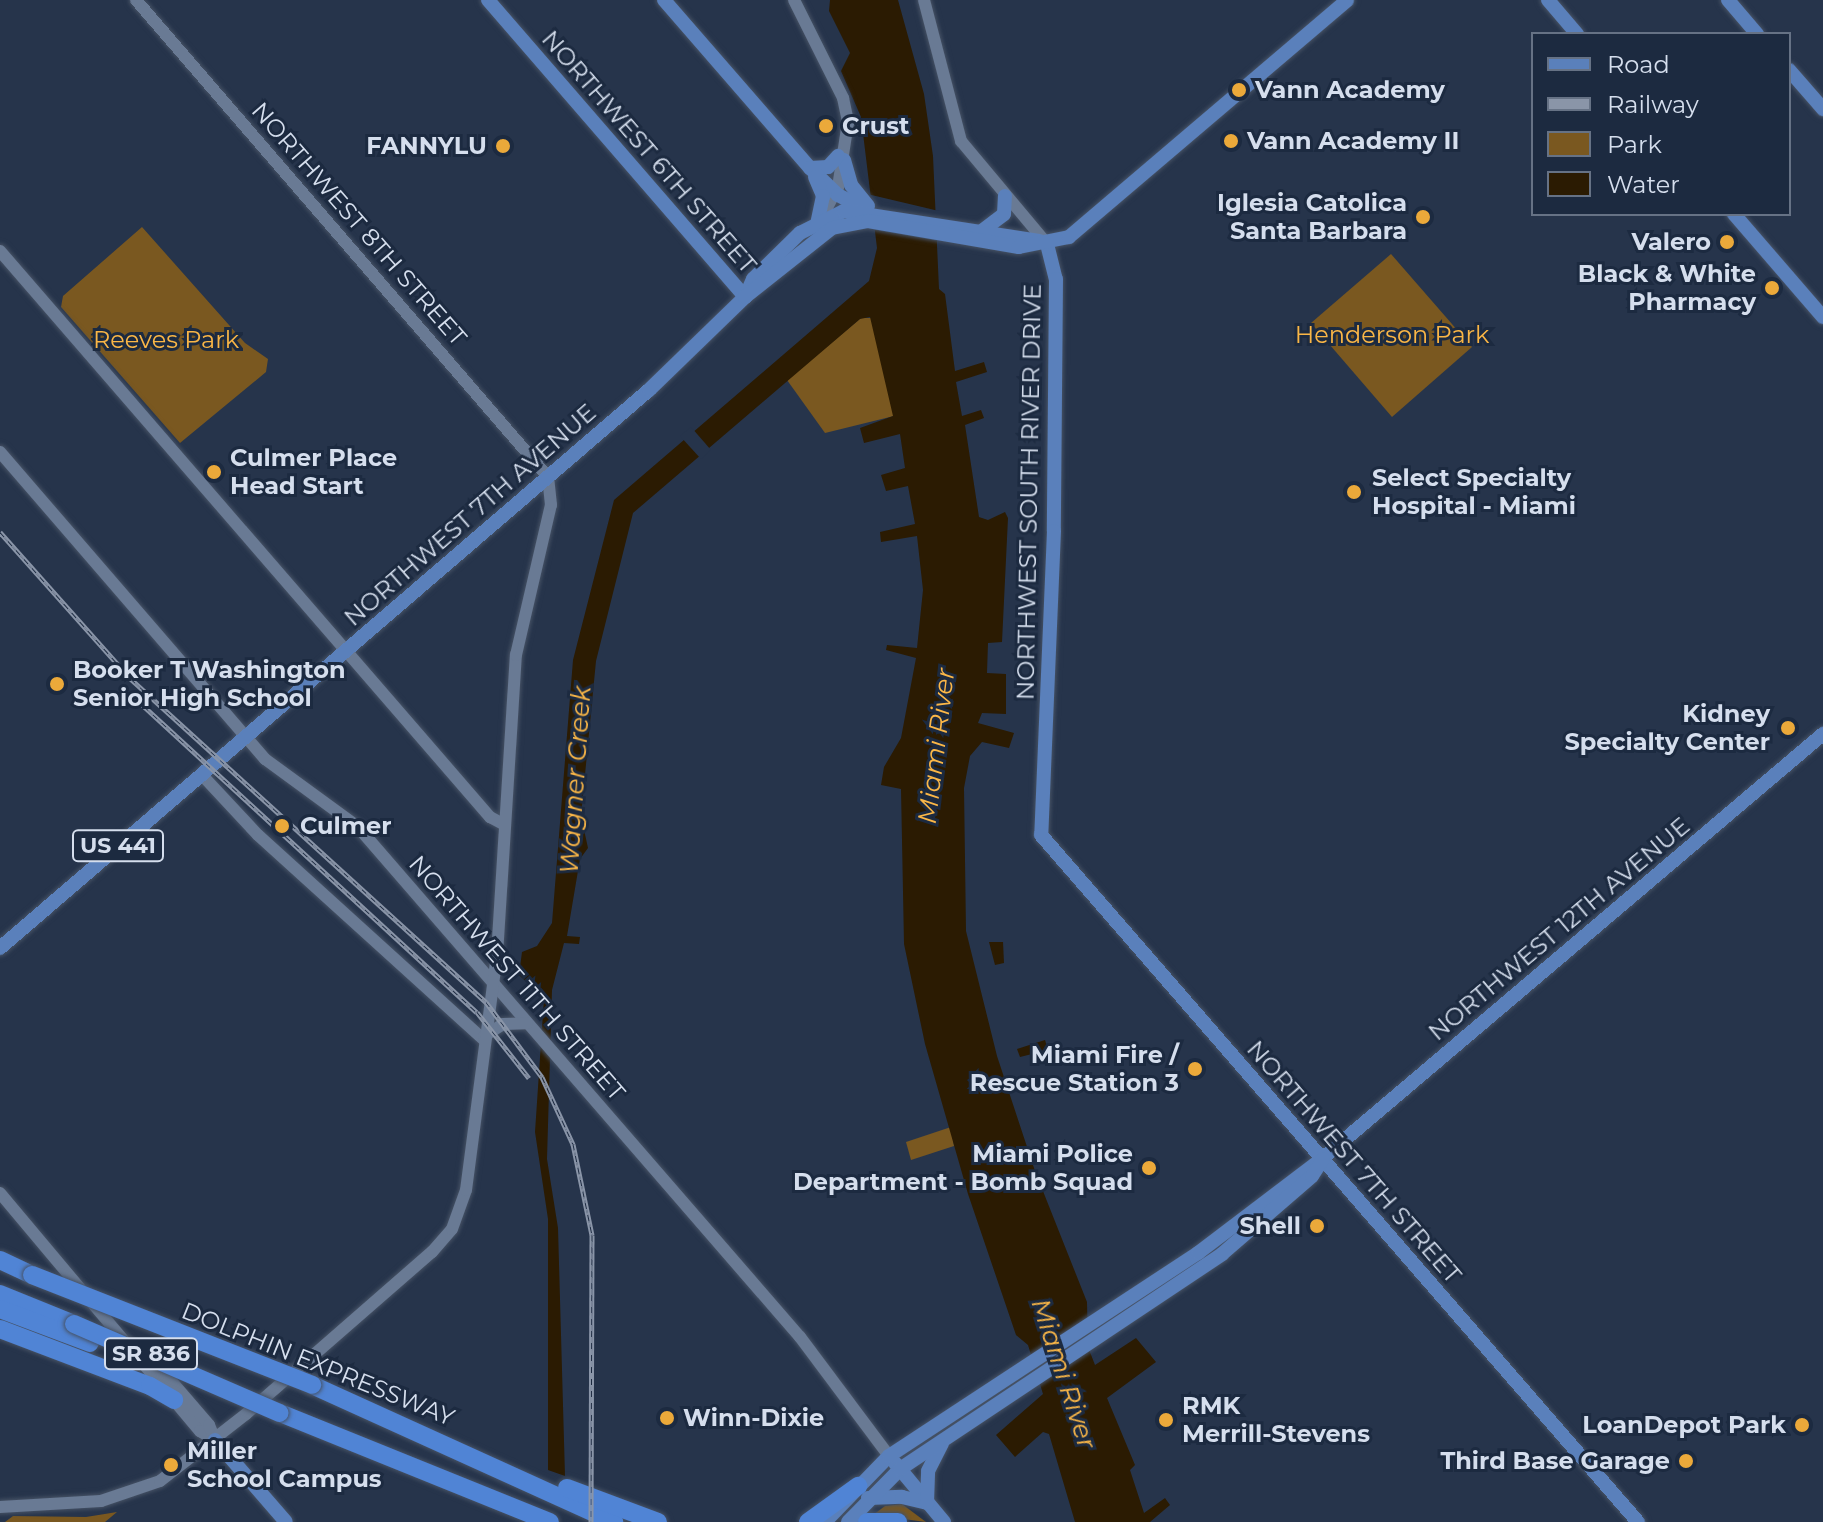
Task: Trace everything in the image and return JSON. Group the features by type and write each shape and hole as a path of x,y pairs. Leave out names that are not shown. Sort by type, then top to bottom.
{"highway":[{"name":"DOLPHIN EXPRESSWAY","path":"0,1260 312,1385 536,1483 614,1522"},
{"name":"SR 836","path":"0,1294 403,1464"},
{"path":"0,1309 225,1390"},
{"path":"0,1329 144,1384 174,1400"},
{"path":"403,1464 519,1522"},
{"path":"403,1464 550,1522"},
{"path":"536,1483 571,1489 658,1522"},
{"path":"808,1522 863,1492"},
{"path":"867,1522 898,1522"}],"main road":[{"name":"NORTHWEST 6TH STREET","path":"488,0 745,297"},
{"path":"664,0 810,168 851,206"},
{"name":"US 441","path":"1047,244 1081,231 1347,0"},
{"path":"1548,0 1575,32"},
{"path":"1728,0 1755,32"},
{"path":"1791,72 1823,109"},
{"path":"810,168 828,167 841,158 851,206"},
{"path":"767,283 821,218 822,191 810,168"},
{"path":"983,230 1004,214 1005,196"},
{"name":"NORTHWEST 7TH AVENUE","path":"745,297 753,279 821,218 851,206 1019,247 1047,244"},
{"name":"NORTHWEST 7TH AVENUE","path":"851,206 965,233 983,230 1047,244"},
{"name":"NORTHWEST 7TH AVENUE","path":"0,948 548,477 745,297 767,283 851,206"},
{"path":"1736,216 1823,317"},
{"name":"NORTHWEST SOUTH RIVER DRIVE","path":"1039,829 1054,531 1056,279 1047,244"},
{"name":"NORTHWEST 12TH AVENUE","path":"825,1522 863,1492 982,1413 1189,1267 1323,1158 1823,734"},
{"name":"NORTHWEST 7TH STREET","path":"1039,829 1638,1522"},
{"name":"NORTHWEST 12TH AVENUE","path":"848,1522 863,1492 889,1456 973,1399 1189,1267"},
{"path":"863,1492 927,1503 928,1471 944,1438"},
{"path":"215,1440 286,1522"},
{"name":"NORTHWEST 11TH STREET","path":"889,1456 944,1522"}],"street":[{"name":"NORTHWEST 8TH STREET","path":"136,0 548,477"},
{"path":"794,0 845,113 834,191 821,218"},
{"name":"NORTHWEST SOUTH RIVER DRIVE","path":"924,0 961,141 1047,244"},
{"path":"0,251 490,817 505,825"},
{"name":"NORTHWEST 11TH STREET","path":"0,452 280,773 352,820 800,1337 889,1456"},
{"path":"0,1507 101,1501 160,1481 215,1440 432,1252 452,1229 466,1190 492,984 516,655 551,505 548,477"},
{"path":"202,775 246,824 484,1038"},
{"path":"461,1018 487,1006"},
{"path":"484,1038 503,1024 531,1028"},
{"path":"0,1193 151,1368 174,1400 215,1440"},
{"path":"151,1368 166,1375 215,1440"}],"green space":[{"name":"Reeves Park","path":"142,227 245,343 268,359 266,372 180,443 61,307 63,296"},
{"name":"Henderson Park","path":"1391,254 1472,347 1392,417 1311,323"},
{"path":"861,318 874,318 894,416 825,433 787,380"},
{"path":"951,1127 954,1146 911,1160 906,1142"},
{"path":"902,1504 926,1522 873,1515 885,1506"},
{"path":"117,1512 105,1522 5,1522 13,1516 86,1517"}],"water":[{"path":"830,0 898,0 924,94 933,156 939,289 945,294 955,371 984,362 987,372 956,382 962,416 981,410 984,418 965,425 979,517 988,520 1005,512 1008,518 1002,642 988,643 987,673 1006,674 1006,714 982,713 978,723 1014,733 1009,748 982,742 970,756 964,788 966,931 997,1056 1035,1171 1087,1302 1088,1347 1095,1365 1136,1338 1156,1362 1107,1398 1135,1465 1130,1470 1144,1513 1165,1498 1170,1505 1150,1522 1075,1522 1049,1434 1043,1432 1015,1457 996,1435 1043,1394 1028,1345 1016,1335 968,1194 925,1044 904,944 901,789 881,785 884,767 901,738 916,658 886,650 887,645 917,648 923,590 917,536 881,542 880,532 915,524 908,486 886,491 881,475 905,468 900,434 864,443 860,428 893,416 870,317 860,319 633,513 596,661 581,816 588,848 580,859 567,936 580,937 579,944 564,943 552,990 547,1159 558,1228 565,1476 548,1470 548,1219 535,1132 544,998 519,975 522,952 537,946 552,923 573,660 614,500 869,281 877,248 861,117 841,71 850,53 829,11"},
{"path":"989,942 1003,942 1004,963 995,965"},
{"path":"1045,1040 1048,1050 1020,1057 1017,1049"}],"pier":[{"path":"863,193 939,211 939,241 870,229"},
{"path":"691,427 711,450 701,459 680,436"}],"railway":[{"path":"0,532 131,679 486,1002 542,1077 573,1144 592,1235 591,1522"},
{"path":"135,698 477,1012 529,1078"}],"place":[{"name":"Vann Academy","path":"1239,90"},
{"name":"Crust","path":"826,126"},
{"name":"Vann Academy II","path":"1231,141"},
{"name":"FANNYLU","path":"503,146"},
{"name":"Iglesia Catolica Santa Barbara","path":"1423,217"},
{"name":"Valero","path":"1727,242"},
{"name":"Black & White Pharmacy","path":"1772,288"},
{"name":"Culmer Place Head Start","path":"214,472"},
{"name":"Select Specialty Hospital - Miami","path":"1354,492"},
{"name":"Booker T Washington Senior High School","path":"57,684"},
{"name":"Kidney Specialty Center","path":"1788,728"},
{"name":"Culmer","path":"282,826"},
{"name":"Miami Fire / Rescue Station 3","path":"1195,1069"},
{"name":"Miami Police Department - Bomb Squad","path":"1149,1168"},
{"name":"Shell","path":"1317,1226"},
{"name":"Winn-Dixie","path":"667,1418"},
{"name":"RMK Merrill-Stevens","path":"1166,1420"},
{"name":"LoanDepot Park","path":"1802,1425"},
{"name":"Third Base Garage","path":"1686,1461"},
{"name":"Miller School Campus","path":"171,1465"}],"water label":[{"name":"Miami River","path":"937,746"},
{"name":"Wagner Creek","path":"576,780"},
{"name":"Miami River","path":"1063,1374"}]}
